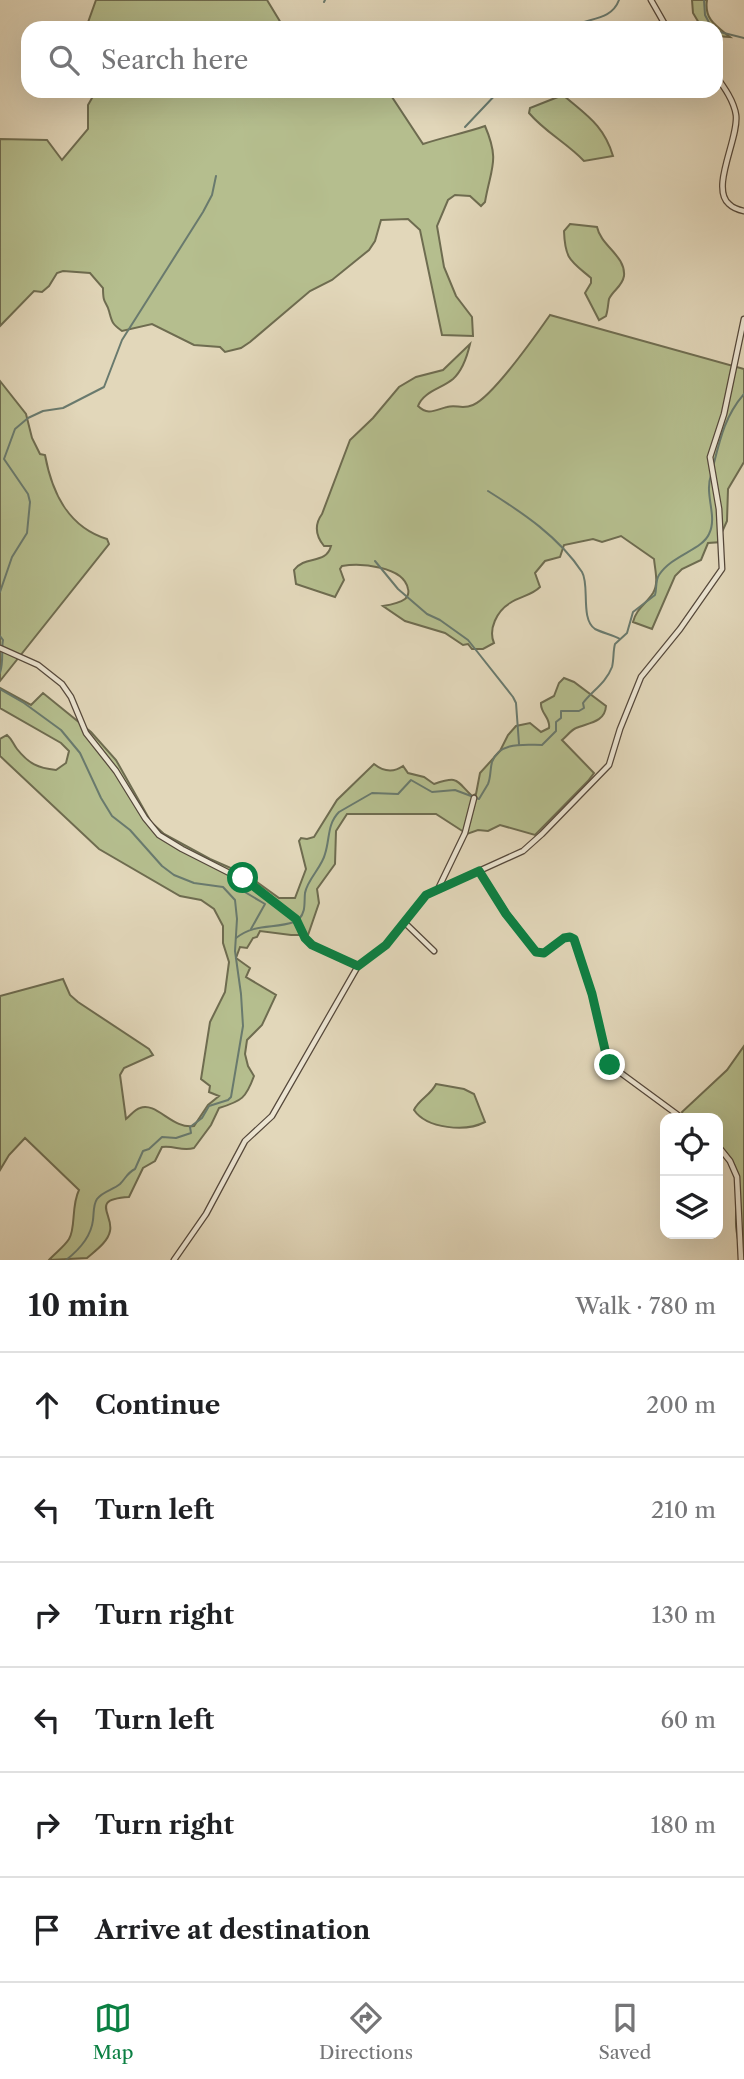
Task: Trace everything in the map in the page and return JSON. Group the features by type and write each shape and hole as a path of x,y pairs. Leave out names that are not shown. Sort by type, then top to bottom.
{"street":[{"path":"651,0 663,21"},
{"path":"723,87 736,114 736,134 724,169 724,196 728,204 744,211"},
{"path":"174,1260 206,1214 245,1141 268,1121 277,1107 358,966 386,945 420,900 439,888 523,851 605,771 641,677 680,629 719,574 722,562 719,509 710,457 724,414 744,319"},
{"path":"0,648 38,665 62,684 71,697 86,733 116,771 136,805 159,835 253,886 296,919 305,938 312,945 358,966"},
{"path":"439,888 465,833 474,798"},
{"path":"479,871 506,914 536,952 544,953 564,938 574,939 592,994 610,1065 675,1113"},
{"path":"404,922 434,951"},
{"path":"723,1152 737,1177 741,1260"}],"green space":[{"path":"96,0 267,0 280,21 88,21"},
{"path":"692,0 707,0 707,12 712,21 698,21 693,13"},
{"path":"92,98 393,98 423,144 485,126 493,156 485,202 481,206 470,196 455,195 448,200 437,226 444,267 456,296 472,317 473,336 442,335 420,230 408,219 381,220 375,241 369,250 332,280 310,291 241,348 225,352 220,347 194,345 152,324 122,331 112,320 104,300 103,288 90,273 57,273 49,286 42,292 34,291 0,326 0,139 47,140 62,160 88,129 88,105"},
{"path":"555,98 567,98 599,128 613,156 584,161 542,126 529,113 530,108"},
{"path":"570,224 597,227 599,234 624,269 623,280 609,299 606,316 599,320 585,293 591,278 570,259 566,248 564,231"},
{"path":"550,315 744,369 744,462 728,489 727,521 722,532 722,542 708,543 701,560 682,569 675,576 652,629 633,622 655,589 654,559 621,536 602,542 593,539 564,545 560,557 545,561 535,573 540,587 505,606 501,611 493,626 494,643 483,649 472,649 468,644 463,645 445,633 405,621 383,606 403,600 408,594 405,581 390,571 370,566 342,566 340,569 344,580 335,597 296,584 294,570 299,565 325,556 331,546 324,546 321,542 317,526 350,440 399,387 416,377 443,370 470,344 464,363 456,375 424,397 418,406 428,412 450,406 473,405 502,378"},
{"path":"0,381 26,414 32,438 40,454 45,455 52,482 64,507 82,526 107,539 109,544 0,681"},
{"path":"564,678 574,682 606,706 599,719 574,729 562,740 594,773 588,781 535,835 500,825 488,831 478,830 467,834 436,814 347,814 336,831 335,864 317,889 319,903 308,935 260,931 247,948 240,947 236,958 250,968 246,977 276,995 262,1025 247,1040 245,1054 254,1076 245,1094 238,1101 219,1108 211,1125 194,1148 162,1147 155,1161 143,1168 129,1197 117,1198 106,1204 109,1235 87,1258 49,1260 69,1239 79,1190 25,1138 9,1155 0,1170 0,996 63,979 70,995 78,1002 149,1049 153,1055 124,1068 120,1075 126,1119 136,1110 146,1107 179,1124 194,1126 208,1105 219,1096 209,1092 210,1086 201,1079 210,1022 225,992 229,962 223,943 223,926 214,909 201,900 180,896 99,849 0,756 0,739 7,735 26,758 44,768 56,770 66,763 69,751 61,743 0,708 0,688 31,705 43,693 91,732 116,760 151,822 164,834 247,875 279,898 295,898 306,869 299,841 301,838 314,837 337,800 374,764 388,771 403,766 408,773 424,777 434,784 456,781 472,796 476,794 480,773 500,751 516,726 530,723 541,732 549,728 541,703 554,696"},
{"path":"744,1046 744,1250 740,1252 736,1227 735,1171 732,1161 723,1149 723,1113 682,1112 727,1070"},
{"path":"436,1084 464,1089 474,1094 485,1122 468,1127 447,1127 420,1116 414,1110"}],"waterway":[{"path":"588,21 610,12 619,0"},
{"path":"704,0 708,21"},
{"path":"723,33 744,38"},
{"path":"465,127 492,98"},
{"path":"0,592 12,557 27,533 30,502 28,494 4,459 15,429 28,418 43,411 63,408 104,387 122,340 203,212 212,195 216,176"},
{"path":"713,467 728,419 744,394"},
{"path":"299,919 304,910 306,888 323,859 331,827 339,812 372,793 398,794 411,780 432,792 455,790 479,799 489,781 492,762 500,750 521,745 542,745 556,731 556,722 561,718 561,711 579,711 584,708 583,703 609,673 615,644 627,633 633,612 655,595 659,575 671,562 700,544 709,534 712,520 709,490 711,475"},
{"path":"488,491 527,517 573,559 584,578 586,610 590,624 595,629 620,639"},
{"path":"375,561 398,589 427,614 468,640 513,697 516,703 519,744"},
{"path":"0,636 3,640 0,673"},
{"path":"0,689 61,730 80,753 112,816 130,830 162,866 174,875 194,883 223,887 235,900 235,951 243,1026 231,1097 209,1106 202,1118 190,1127 191,1133 176,1138 162,1137 143,1151 135,1169 120,1184 97,1199 87,1237 66,1260"},
{"path":"233,885 265,904 251,929"},
{"path":"236,938 257,928 294,922"}],"route":[{"path":"243,878 296,919 305,938 312,945 358,966 386,945 426,895 479,871 506,914 536,952 544,953 564,938 574,939 592,994 610,1065"}]}
